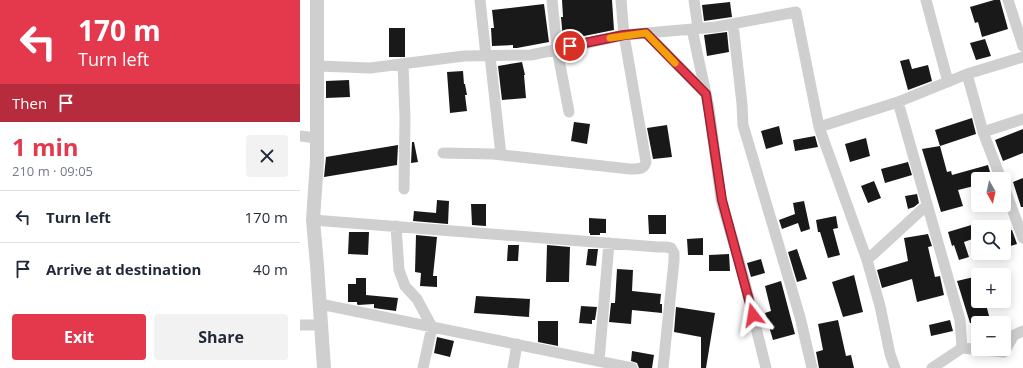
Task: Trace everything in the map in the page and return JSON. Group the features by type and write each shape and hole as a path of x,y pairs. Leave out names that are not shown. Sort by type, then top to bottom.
{"street":[{"path":"317,0 317,138 313,220 324,368"},
{"path":"480,0 501,155"},
{"path":"552,0 557,49 569,112"},
{"path":"442,153 501,155 630,169 640,169 645,165 646,162 624,35 621,0"},
{"path":"694,0 695,29 722,200 743,275 766,368"},
{"path":"926,0 948,82"},
{"path":"1008,0 1023,46"},
{"path":"318,66 370,68 464,56 531,55 624,35 733,24 796,12 819,127 867,260 880,306 890,354 895,368"},
{"path":"733,24 743,125 800,317 812,368"},
{"path":"646,33 706,94"},
{"path":"819,127 898,102 967,74 1023,57"},
{"path":"403,64 405,118 404,189"},
{"path":"967,74 983,132 998,172"},
{"path":"898,102 960,320 962,348"},
{"path":"983,132 1023,119"},
{"path":"300,136 317,138"},
{"path":"867,260 927,205"},
{"path":"1011,206 1023,238"},
{"path":"313,220 671,248 674,253 670,312 663,368"},
{"path":"396,226 399,270 405,286 417,299 432,327 423,368"},
{"path":"601,364 609,243"},
{"path":"320,304 517,344 601,364 632,368"},
{"path":"300,325 321,325"},
{"path":"932,368 962,348 1004,352 1014,335 1023,331"},
{"path":"513,368 517,344"}],"building":[{"path":"562,0 612,0 614,30 563,40 561,17 563,17"},
{"path":"994,0 1000,0 1008,29 982,37 978,22 975,23 970,7"},
{"path":"730,2 732,17 704,21 702,5"},
{"path":"544,4 549,42 517,48 513,48 513,45 492,46 491,28 494,28 492,10"},
{"path":"389,28 405,28 405,57 389,57"},
{"path":"727,32 729,52 707,56 704,35"},
{"path":"985,39 991,56 976,60 970,43"},
{"path":"909,59 912,69 928,65 932,81 908,90 900,61"},
{"path":"522,62 525,75 526,98 502,100 498,66"},
{"path":"463,71 467,95 465,95 467,111 450,113 447,72"},
{"path":"349,80 350,97 326,98 326,81"},
{"path":"972,118 976,134 940,146 935,130"},
{"path":"574,122 590,124 587,144 571,141"},
{"path":"667,125 672,157 653,159 647,128"},
{"path":"779,126 783,144 766,149 761,131"},
{"path":"1023,129 1023,153 1003,161 995,140"},
{"path":"815,136 818,147 795,151 793,140"},
{"path":"866,138 870,156 850,162 845,144"},
{"path":"412,142 414,142 418,162 411,163"},
{"path":"398,145 397,165 324,177 326,157"},
{"path":"940,146 947,172 951,171 952,175 988,165 990,172 971,172 971,187 958,190 963,206 941,212 922,149"},
{"path":"908,162 912,175 885,183 881,169"},
{"path":"1023,178 1023,207 1021,207 1013,182"},
{"path":"874,181 881,198 868,203 861,186"},
{"path":"917,194 919,203 908,209 905,196"},
{"path":"437,200 449,201 448,224 413,221 414,211 436,213"},
{"path":"804,201 810,229 801,232 798,223 782,229 779,220 795,214 793,203"},
{"path":"471,204 486,204 486,226 472,225"},
{"path":"648,215 666,215 666,234 649,234"},
{"path":"836,216 838,228 833,229 840,255 828,258 820,232 818,232 816,220"},
{"path":"589,218 606,219 606,233 600,233 600,235 590,235"},
{"path":"971,225 971,240 964,242 969,257 959,260 954,245 952,246 948,232"},
{"path":"1011,230 1017,244 1011,246"},
{"path":"349,232 369,232 368,255 348,254"},
{"path":"928,234 932,246 928,247 935,277 940,276 944,295 917,302 912,279 882,288 877,270 908,261 904,238"},
{"path":"416,235 437,237 433,276 437,276 437,287 420,286 421,273 415,272"},
{"path":"703,238 703,255 688,255 687,239"},
{"path":"508,245 519,245 518,261 507,261"},
{"path":"547,245 570,247 569,282 546,282"},
{"path":"588,249 598,249 596,266 586,265"},
{"path":"797,249 807,279 797,282 788,252"},
{"path":"729,254 730,271 709,271 709,255"},
{"path":"761,259 765,273 751,277 747,263"},
{"path":"617,269 633,270 632,291 661,294 660,304 662,304 662,313 632,310 631,324 609,322 611,303 615,303"},
{"path":"854,275 863,312 843,317 832,282"},
{"path":"356,278 366,278 366,295 398,298 396,311 374,308 374,304 358,305 357,302 348,302 348,284 356,284"},
{"path":"971,278 971,308 987,308 989,316 971,316 970,323 957,281"},
{"path":"781,281 795,334 773,340 765,313 771,311 765,286"},
{"path":"476,296 530,299 529,317 474,313"},
{"path":"581,306 597,307 595,320 592,320 592,324 579,323"},
{"path":"676,307 715,313 706,368 701,368 701,337 674,332"},
{"path":"838,320 846,356 851,355 854,368 819,368 816,352 823,350 818,324"},
{"path":"950,320 953,331 931,336 929,325"},
{"path":"538,321 558,321 558,346 538,342"},
{"path":"437,337 454,341 450,357 434,353"},
{"path":"632,351 654,355 652,368 639,368 637,363 631,361"}],"slow traffic":[{"path":"610,38 646,33 675,63"}],"route":[{"path":"570,46 624,35 646,33 706,94 722,200 753,315"}]}
